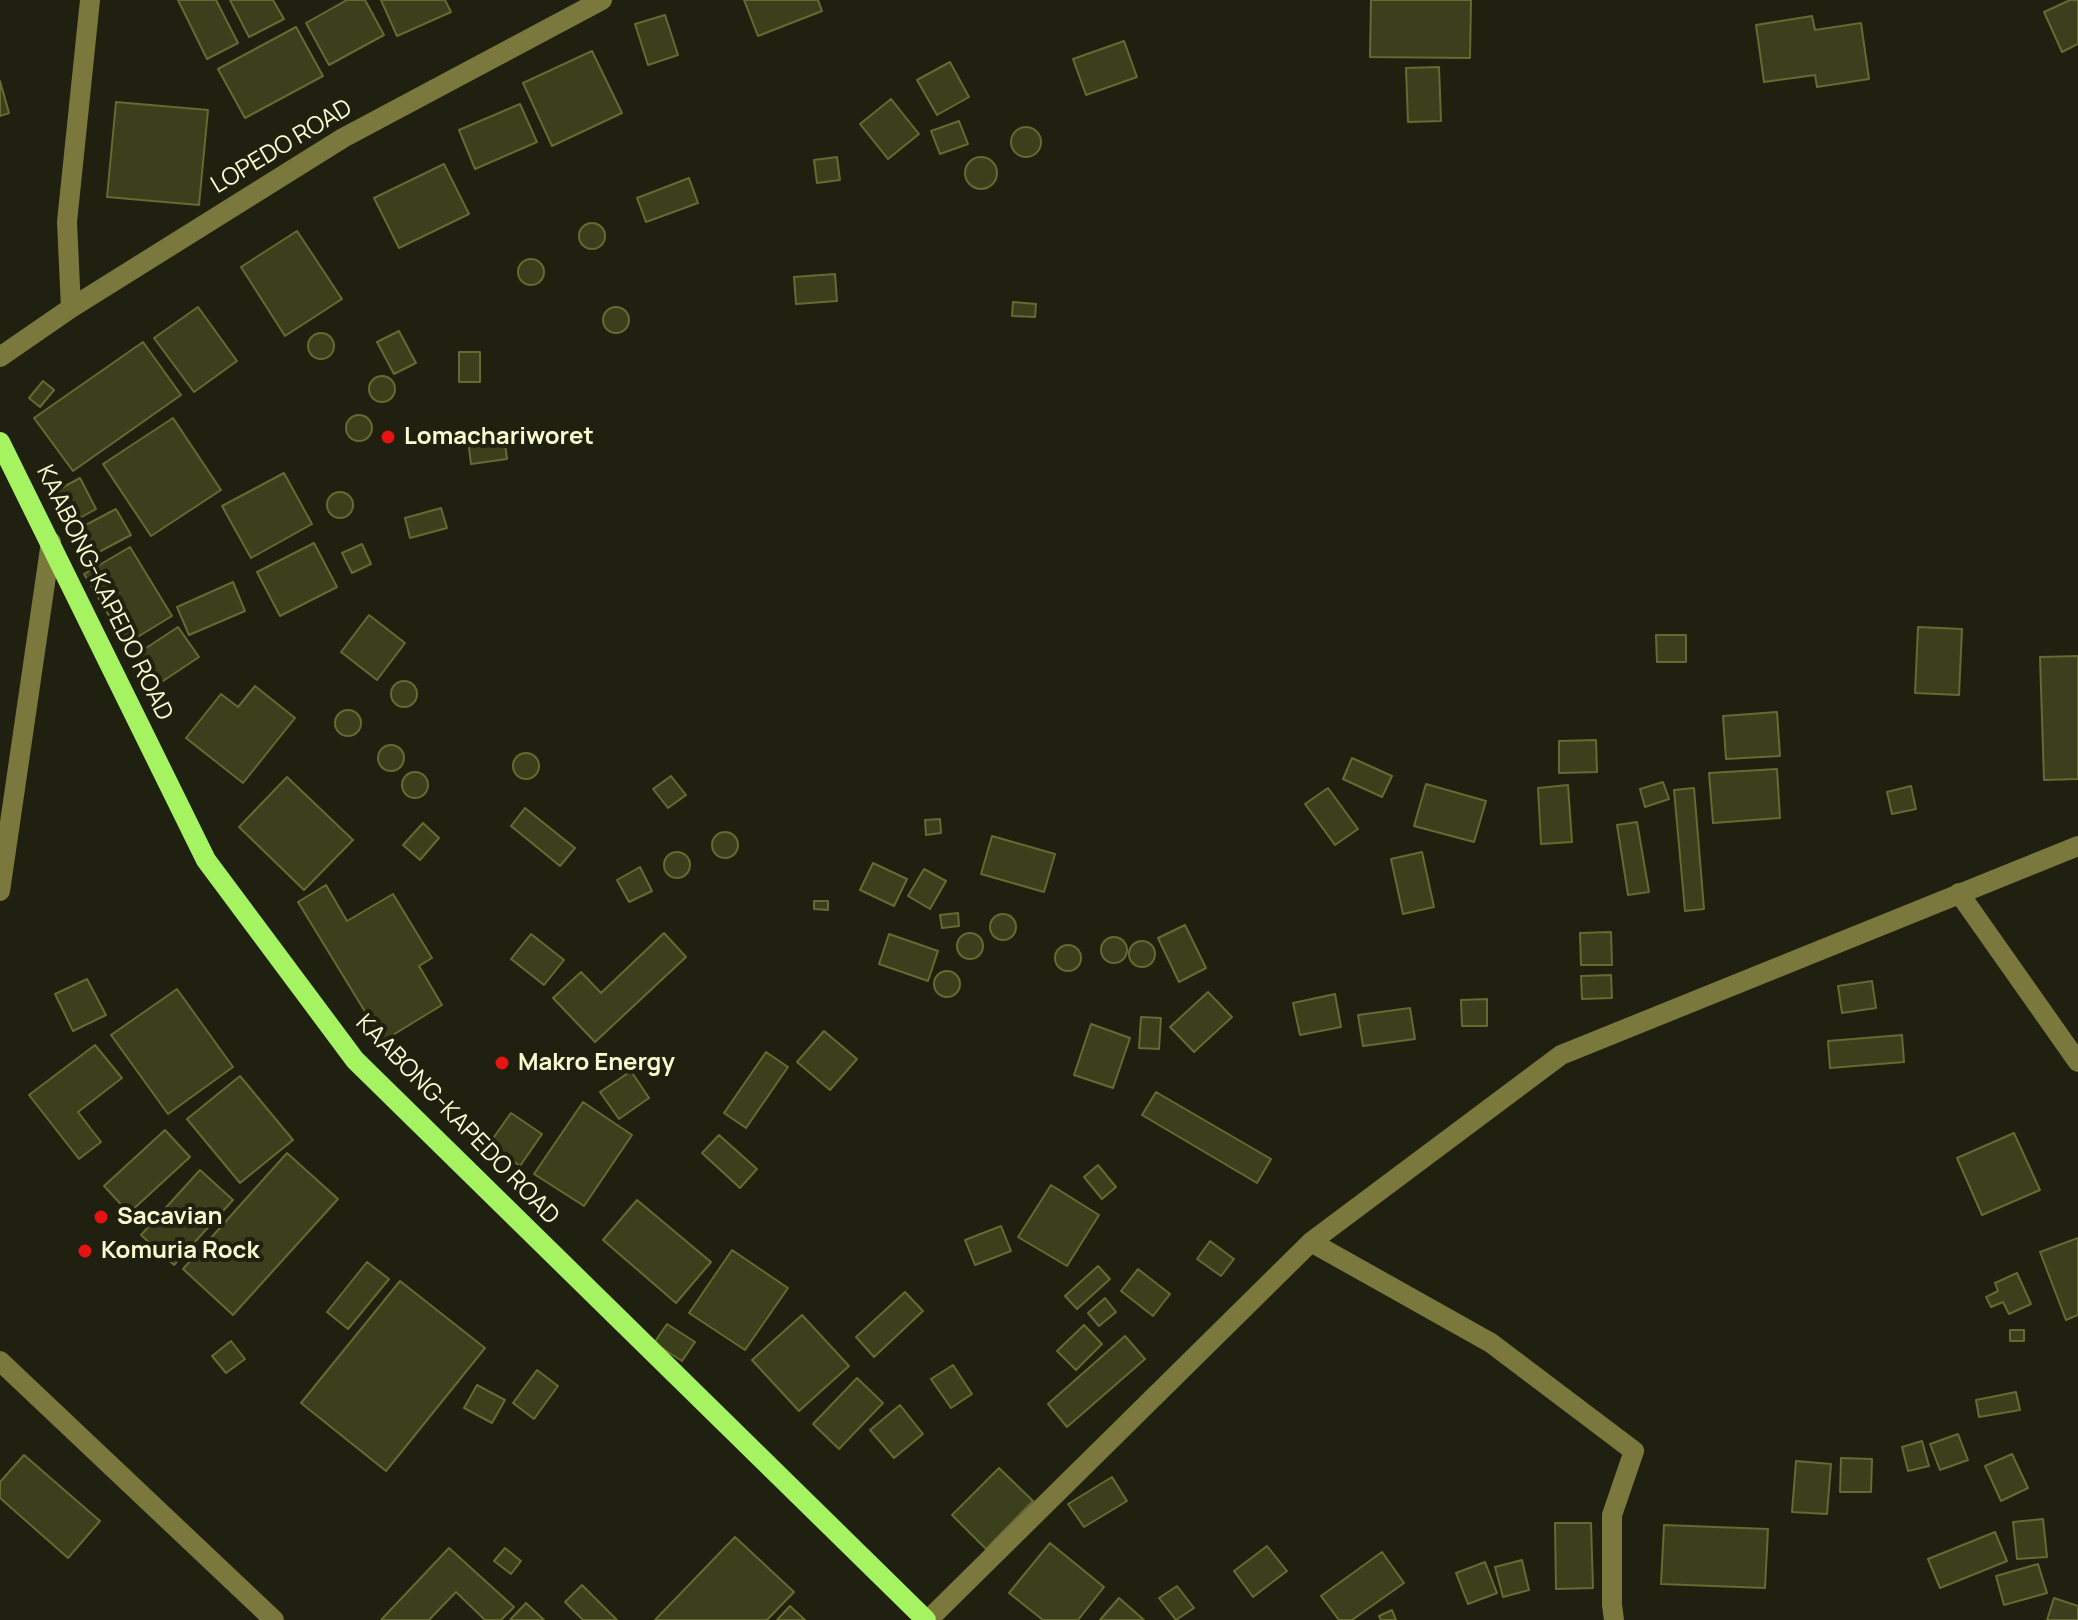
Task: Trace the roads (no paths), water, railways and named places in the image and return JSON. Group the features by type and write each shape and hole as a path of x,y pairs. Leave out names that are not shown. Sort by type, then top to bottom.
{"main road":[{"name":"KAABONG-KAPEDO ROAD","path":"0,442 206,860 355,1060 927,1620"}],"street":[{"path":"71,308 67,222 90,0"},
{"name":"LOPEDO ROAD","path":"0,357 71,308 343,138 602,0"},
{"path":"0,891 51,542"},
{"path":"927,1620 1311,1242 1561,1055 2078,846"},
{"path":"1959,893 2078,1062"},
{"path":"1311,1242 1491,1343 1634,1451 1612,1515 1614,1620"},
{"path":"0,1361 274,1620"}],"place":[{"name":"Lomachariworet","path":"388,437"},
{"name":"Makro Energy","path":"502,1063"},
{"name":"Sacavian","path":"101,1217"},
{"name":"Komuria Rock","path":"85,1251"}]}
